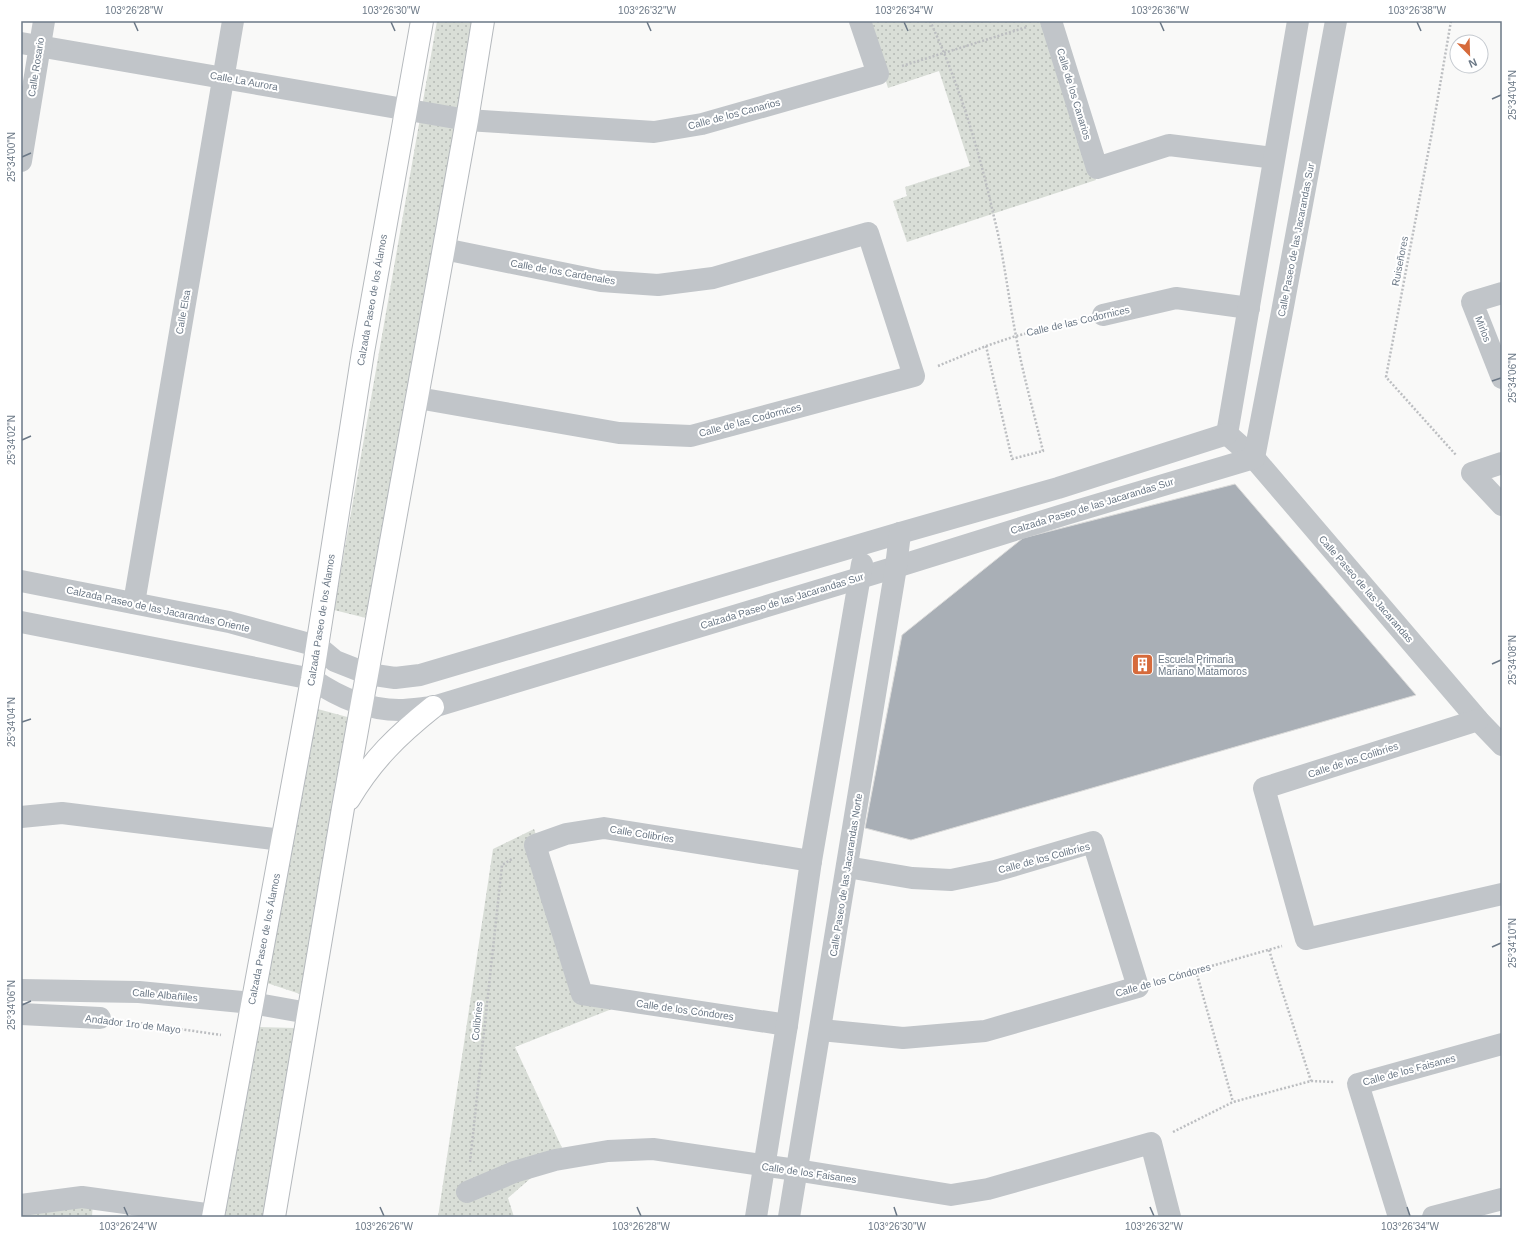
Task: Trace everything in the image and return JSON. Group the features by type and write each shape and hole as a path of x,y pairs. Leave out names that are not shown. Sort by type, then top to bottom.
{"main road":[{"name":"Calzada Paseo de los Álamos","path":"213,1216 312,679 363,352 422,21"},
{"path":"274,1217 343,808 418,398 483,21"},
{"path":"343,808 361,779 382,752 406,728 434,707"}],"street":[{"name":"Calle Rosario","path":"21,161 30,44 44,21"},
{"name":"Calle Elsa","path":"134,603 233,21"},
{"path":"860,21 878,74"},
{"path":"317,646 335,661 368,674 395,678 420,675 864,543 1058,488 1228,434 1298,21"},
{"name":"Calle Paseo de las Jacarandas Sur","path":"1254,458 1336,21"},
{"name":"Calle de los Canarios","path":"1042,23 1097,168 1169,145 1274,158"},
{"name":"Calle La Aurora","path":"30,44 467,120"},
{"name":"Calle de los Canarios","path":"467,120 654,132 702,124 878,74"},
{"name":"Calle de los Cardenales","path":"444,249 601,281 658,284 713,278 868,233 914,376"},
{"name":"Mirlos","path":"1502,293 1472,302 1502,378"},
{"name":"Calle de las Codornices","path":"1103,315 1176,298 1249,308"},
{"name":"Calle de las Codornices","path":"418,398 619,433 691,436 914,376"},
{"name":"Calle Paseo de las Jacarandas","path":"1228,434 1254,458 1478,720 1502,745"},
{"name":"Calzada Paseo de las Jacarandas Sur","path":"312,679 326,689 345,698 379,708 400,710 434,707 1254,458"},
{"path":"1502,464 1472,473 1502,505"},
{"name":"Calle Paseo de las Jacarandas Norte","path":"789,1217 821,1030 896,567 900,533"},
{"path":"756,1217 787,1025 811,861 860,577 864,543"},
{"name":"Calzada Paseo de las Jacarandas Oriente","path":"21,581 229,622 317,646"},
{"path":"21,622 312,679"},
{"name":"Calle de los Colibríes","path":"1306,939 1264,788 1478,720"},
{"path":"21,817 62,813 282,840"},
{"name":"Calle Colibríes","path":"535,845 566,834 604,828 811,861"},
{"name":"Calle de los Colibríes","path":"847,867 912,878 951,880 995,871 1093,842 1138,987"},
{"name":"Calle de los Cóndores","path":"535,845 582,994 787,1025"},
{"path":"1306,939 1502,894"},
{"name":"Calle de los Cóndores","path":"821,1030 903,1038 985,1031 1138,987"},
{"name":"Calle Albañiles","path":"21,990 139,992 252,1003 308,1013"},
{"name":"Andador 1ro de Mayo","path":"21,1014 100,1018"},
{"name":"Calle de los Faisanes","path":"1400,1217 1358,1084 1502,1044"},
{"path":"1151,1143 1170,1217"},
{"name":"Calle de los Faisanes","path":"467,1192 514,1172 555,1160 608,1151 654,1149 950,1195 988,1189 1151,1143"},
{"path":"25,1209 82,1197 213,1216"},
{"path":"1433,1217 1502,1199"}],"path":[{"path":"930,21 945,53 968,120 994,217 1008,285 1016,336 1043,451 1012,459 986,346"},
{"name":"Ruiseñores","path":"1451,21 1431,139 1386,377 1472,473"},
{"path":"878,74 1042,23"},
{"name":"Calle de las Codornices","path":"914,376 986,346 1016,336 1103,315"},
{"name":"Colibries","path":"467,1192 502,865 535,845"},
{"name":"Calle de los Cóndores","path":"1138,987 1306,939"},
{"path":"1269,950 1311,1081"},
{"path":"1196,971 1233,1102"},
{"name":"Andador 1ro de Mayo","path":"100,1018 245,1038"},
{"path":"1151,1143 1233,1102 1311,1081 1358,1084"}],"shaded area":[{"path":"437,21 475,21 370,619 334,610"},
{"path":"868,21 1044,21 1096,180 907,242 893,201 907,196 905,187 970,166 939,71 888,88"},
{"path":"314,708 351,718 303,995 267,983"},
{"path":"534,829 589,985 622,1005 515,1047 563,1150 508,1198 514,1217 438,1217 493,849"},
{"path":"258,1027 295,1028 264,1217 224,1217"},
{"path":"93,1202 92,1217 21,1217 21,1210"}],"building":[{"name":"Escuela Primaria Mariano Matamoros","path":"1235,484 1416,695 911,840 865,828 902,635 1023,538"}],"place":[{"name":"Escuela Primaria Mariano Matamoros","path":"1143,665"}]}
